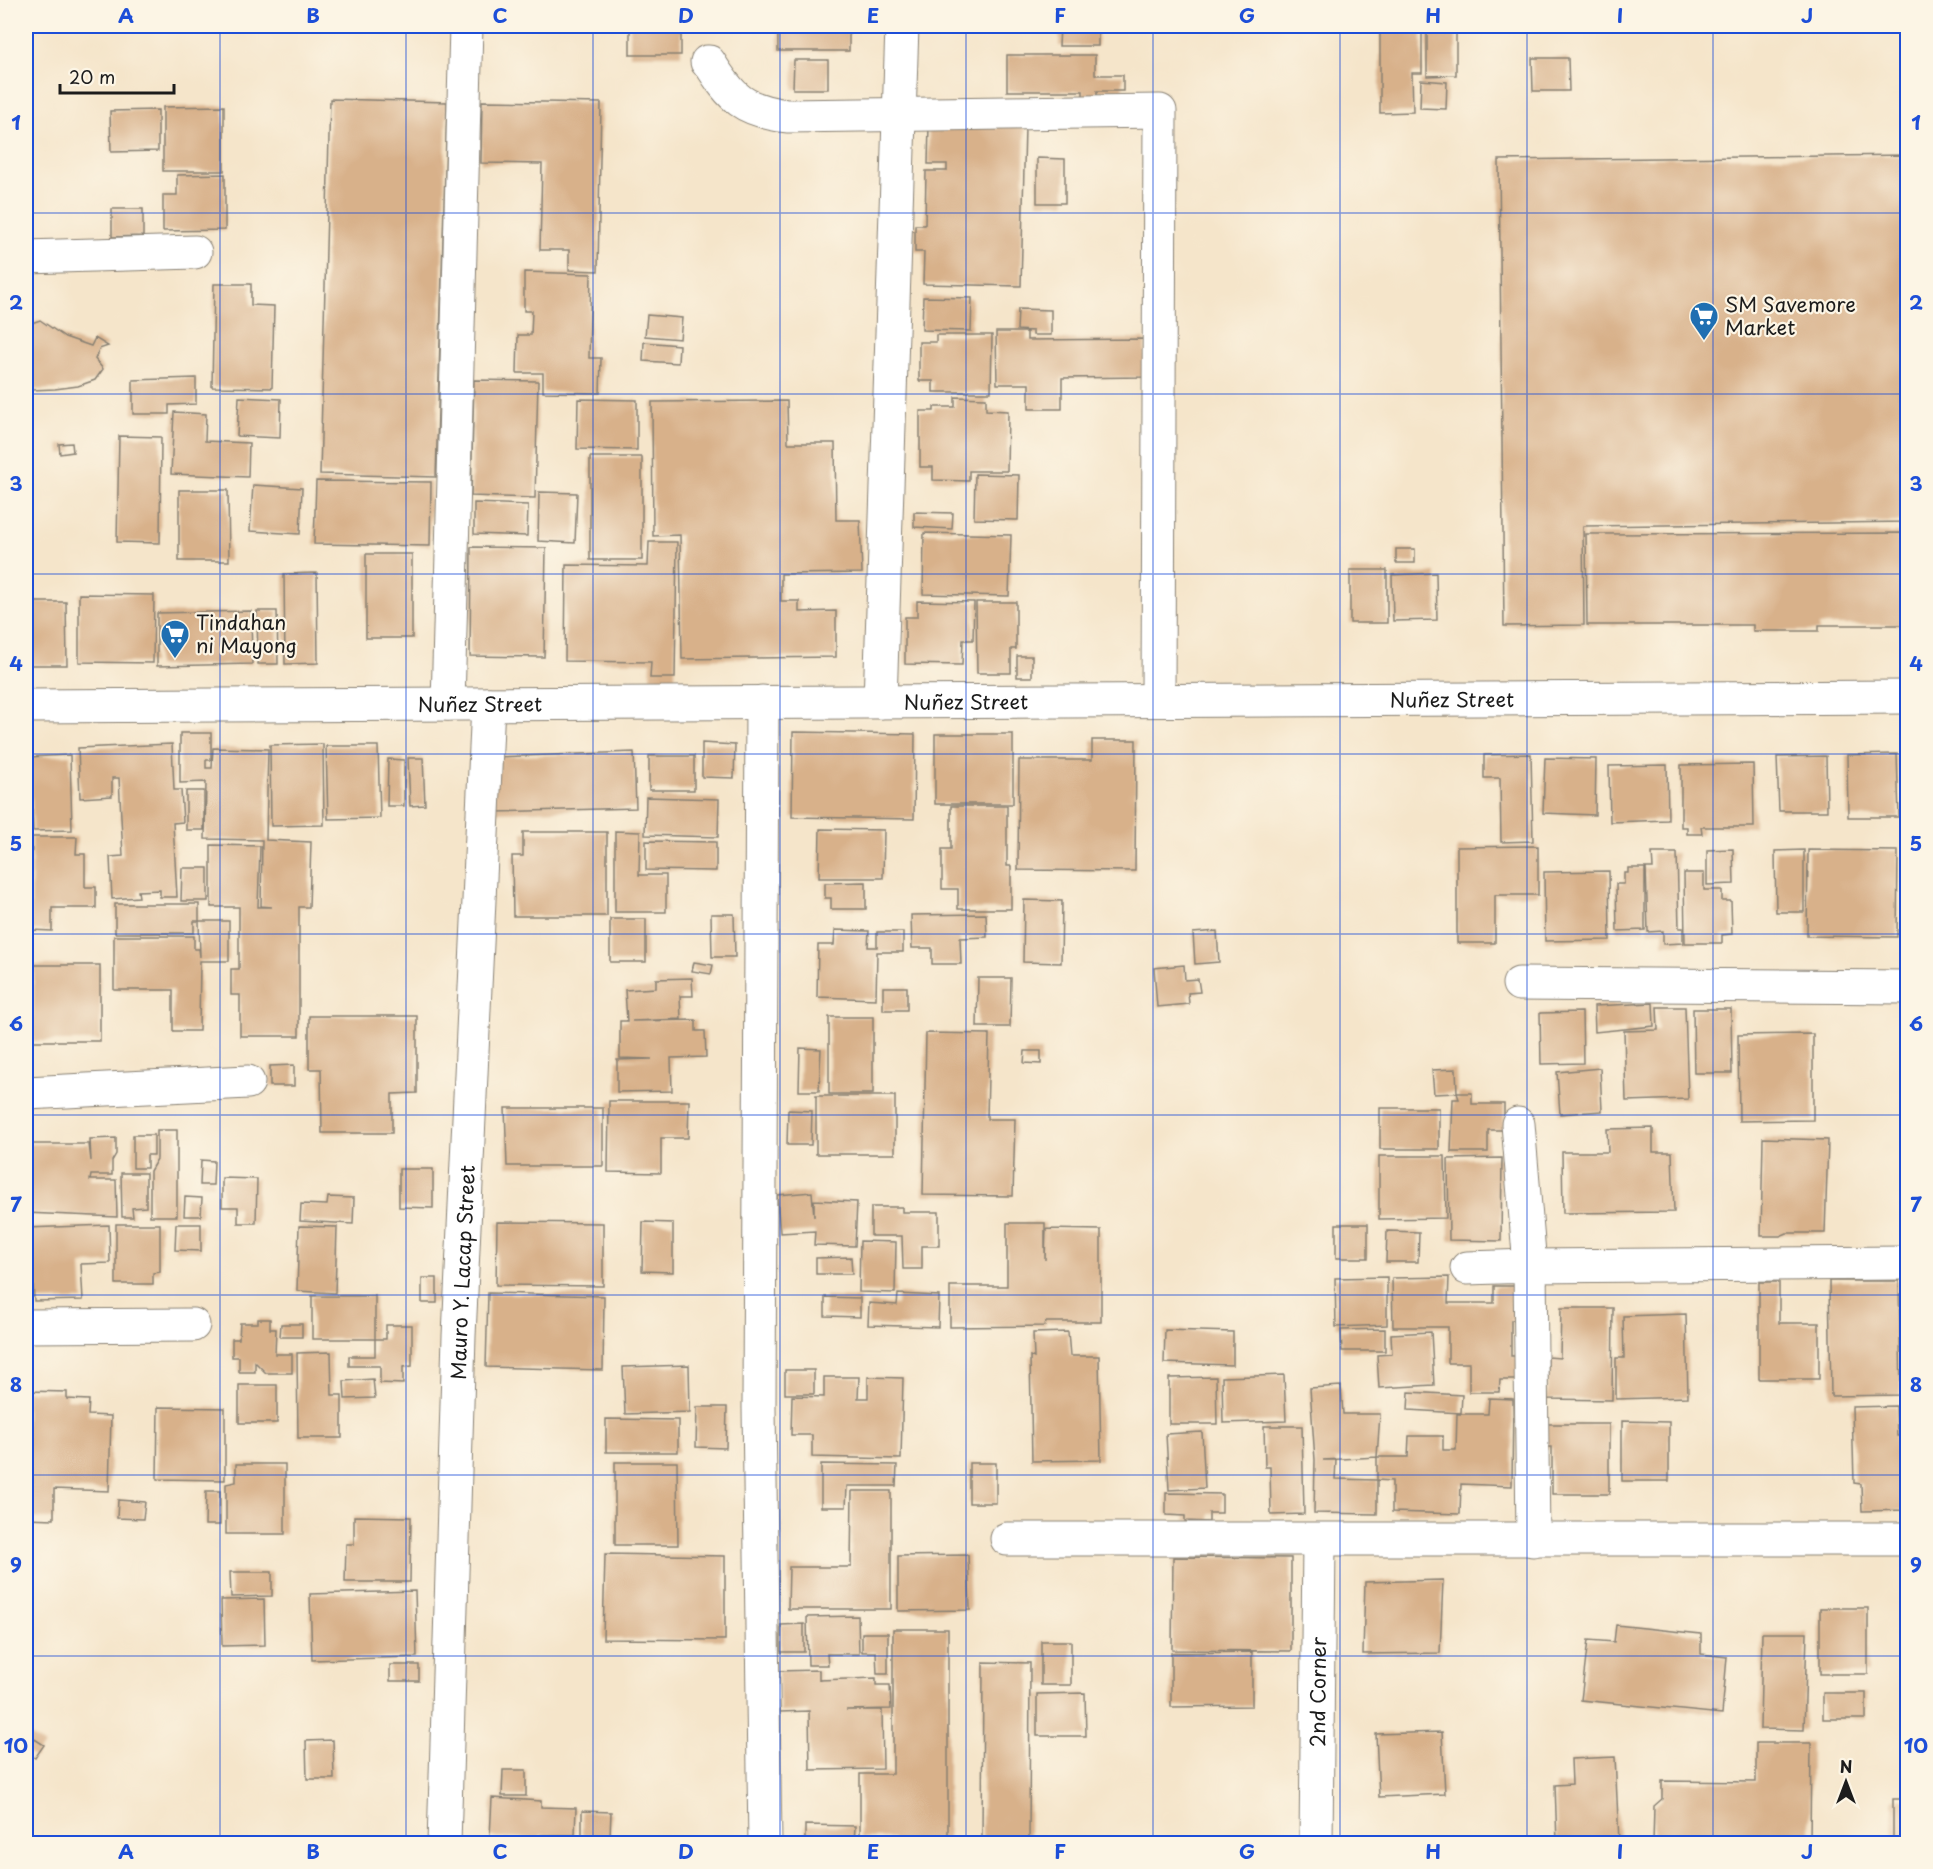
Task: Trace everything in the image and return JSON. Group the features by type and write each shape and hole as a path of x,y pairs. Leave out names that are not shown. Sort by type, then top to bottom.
{"street":[{"path":"448,704 466,26"},
{"path":"880,702 902,26"},
{"path":"707,62 738,101 770,114 787,116 1160,111 1158,700"},
{"path":"26,257 195,252"},
{"name":"Nuñez Street","path":"26,706 1908,697"},
{"path":"762,702 759,1408 765,1844"},
{"name":"Mauro Y. Lacap Street","path":"444,1844 459,1336 488,704"},
{"path":"1520,984 1908,987"},
{"path":"26,1093 248,1082"},
{"path":"1518,1124 1530,1266 1533,1540"},
{"path":"1467,1268 1908,1263"},
{"path":"26,1326 193,1325"},
{"path":"1007,1539 1319,1541 1908,1539"},
{"name":"2nd Corner","path":"1316,1844 1319,1541"}],"building":[{"path":"630,26 681,26 681,55 630,55"},
{"path":"778,26 849,26 849,51 778,51"},
{"path":"1060,26 1098,26 1098,46 1059,46"},
{"path":"1380,26 1422,26 1422,73 1412,73 1413,112 1380,113"},
{"path":"1427,26 1456,26 1456,75 1427,76"},
{"path":"1007,55 1095,55 1095,75 1123,75 1123,91 1097,91 1097,97 1083,97 1083,91 1007,91"},
{"path":"1532,58 1568,58 1569,91 1533,91"},
{"path":"794,60 828,60 828,89 793,89"},
{"path":"1421,80 1447,82 1446,109 1420,108"},
{"path":"330,99 447,102 436,477 320,474"},
{"path":"482,101 601,103 598,271 569,270 569,250 540,250 542,164 481,163"},
{"path":"224,106 224,171 163,171 163,107"},
{"path":"158,110 158,151 111,152 110,111"},
{"path":"929,125 1025,127 1021,286 923,284 924,252 915,252 915,225 925,225 926,171 947,171 947,164 928,164"},
{"name":"SM Savemore Market","path":"1908,155 1908,522 1583,526 1584,625 1504,626 1499,160"},
{"path":"1037,158 1065,159 1065,203 1037,203"},
{"path":"225,174 225,230 163,231 163,195 177,195 177,175"},
{"path":"112,209 143,209 143,236 112,237"},
{"path":"524,272 591,274 589,358 601,358 600,393 543,392 543,373 517,373 518,335 531,335 532,311 524,311"},
{"path":"214,284 251,284 251,305 274,306 272,388 212,387"},
{"path":"923,297 972,298 971,331 922,330"},
{"path":"1018,309 1051,310 1051,335 1033,335 1033,331 1017,330"},
{"path":"647,315 682,318 680,339 645,336"},
{"path":"40,320 65,337 91,346 95,338 108,346 99,349 95,359 103,369 95,380 78,386 55,389 31,390 26,388 26,325"},
{"path":"996,332 1027,332 1027,340 1145,339 1145,377 1062,378 1062,409 1029,409 1029,384 997,384"},
{"path":"936,335 992,335 991,392 933,392 933,381 919,381 919,342 936,342"},
{"path":"644,342 679,345 678,363 643,361"},
{"path":"196,378 196,404 169,405 169,414 133,414 133,380"},
{"path":"474,380 538,381 535,498 471,496"},
{"path":"239,397 281,399 280,438 237,436"},
{"path":"955,397 986,398 986,410 1008,411 1007,471 969,471 969,481 933,480 933,467 920,467 920,411 934,411 934,407 955,407"},
{"path":"578,399 637,400 637,450 577,449"},
{"path":"787,401 788,443 835,443 836,520 860,520 862,573 781,574 781,601 799,601 799,612 836,611 836,657 682,659 680,535 653,536 652,402"},
{"path":"174,412 206,414 205,441 249,443 248,477 171,474"},
{"path":"119,436 161,437 160,543 117,542"},
{"path":"72,443 73,452 60,454 59,444"},
{"path":"590,457 642,457 642,560 590,560"},
{"path":"975,474 1019,475 1018,520 974,519"},
{"path":"316,481 431,482 430,546 314,544"},
{"path":"253,485 302,488 300,534 250,531"},
{"path":"179,490 228,490 229,561 179,561"},
{"path":"539,492 577,493 575,543 538,541"},
{"path":"474,503 528,505 527,536 474,534"},
{"path":"914,512 953,513 952,529 914,527"},
{"path":"924,533 1011,535 1009,596 923,594"},
{"path":"1908,533 1908,625 1819,625 1819,631 1753,631 1753,625 1587,625 1586,534"},
{"path":"649,542 677,542 675,678 650,678 651,662 565,661 566,565 648,566"},
{"path":"471,547 546,548 544,657 470,656"},
{"path":"1396,549 1415,549 1415,563 1396,563"},
{"path":"366,554 412,554 412,638 366,638"},
{"path":"1350,570 1387,570 1387,623 1350,623"},
{"path":"317,573 318,663 285,664 284,574"},
{"path":"1436,573 1437,620 1393,621 1392,575"},
{"path":"79,594 154,595 153,663 79,662"},
{"path":"917,601 974,602 973,640 963,640 962,665 905,664 905,617 917,617"},
{"path":"26,602 66,602 67,665 26,665"},
{"path":"976,602 1016,602 1016,649 1011,649 1011,673 977,673"},
{"path":"251,611 252,664 157,666 157,613"},
{"path":"257,611 277,611 278,664 258,664"},
{"path":"1017,656 1032,656 1032,677 1017,677"},
{"path":"793,732 915,734 914,819 792,817"},
{"path":"180,733 211,733 211,760 206,760 206,768 212,768 213,748 268,749 266,840 311,842 309,907 299,907 299,1036 240,1036 240,995 231,995 231,969 239,969 239,907 211,907 211,845 260,846 258,907 272,907 261,906 262,840 205,839 206,782 180,783"},
{"path":"935,734 1013,734 1013,804 935,804"},
{"path":"1092,740 1136,740 1135,871 1018,870 1019,760 1092,760"},
{"path":"702,743 735,745 734,778 702,777"},
{"path":"172,744 174,790 181,790 183,822 173,823 177,897 160,897 160,890 138,891 139,897 112,899 110,857 123,856 119,778 112,778 112,796 80,798 78,748"},
{"path":"323,744 324,825 271,826 270,745"},
{"path":"326,746 378,746 380,818 328,819"},
{"path":"634,752 636,808 495,812 493,757"},
{"path":"1531,754 1533,841 1501,842 1500,778 1484,778 1484,755"},
{"path":"1897,754 1899,817 1848,817 1847,755"},
{"path":"70,755 72,830 33,831 30,757"},
{"path":"649,756 694,756 694,790 649,790"},
{"path":"1826,756 1827,811 1779,811 1777,757"},
{"path":"408,758 423,758 425,805 410,806"},
{"path":"1545,758 1596,759 1595,815 1543,813"},
{"path":"388,759 404,760 404,806 387,806"},
{"path":"1753,764 1754,827 1701,827 1702,834 1687,834 1687,827 1681,827 1681,765"},
{"path":"1667,765 1668,820 1610,822 1609,766"},
{"path":"186,791 204,791 204,830 186,830"},
{"path":"646,797 719,799 718,837 645,835"},
{"path":"951,806 1007,806 1007,866 1011,866 1011,909 958,909 958,889 942,889 942,849 951,849"},
{"path":"820,829 884,830 883,878 819,878"},
{"path":"615,831 640,832 639,875 666,875 666,912 615,912"},
{"path":"523,832 607,832 607,916 513,916 512,856 523,856"},
{"path":"32,837 77,837 76,854 85,854 85,887 96,887 96,908 52,908 52,931 31,930"},
{"path":"646,841 716,842 716,871 646,870"},
{"path":"1538,846 1538,895 1495,895 1495,943 1457,943 1457,847"},
{"path":"1733,849 1734,884 1707,885 1707,850"},
{"path":"1804,850 1804,912 1776,912 1775,851"},
{"path":"1808,850 1898,851 1897,937 1807,936"},
{"path":"1652,853 1677,853 1679,928 1683,928 1683,943 1663,944 1663,931 1648,932 1646,868 1653,868"},
{"path":"182,868 208,868 208,901 181,901"},
{"path":"1628,868 1645,868 1645,930 1617,931 1616,884 1624,884 1624,873 1628,873"},
{"path":"1609,871 1610,940 1545,941 1544,872"},
{"path":"1684,873 1704,873 1704,890 1722,890 1722,901 1731,901 1732,934 1722,935 1722,943 1685,943"},
{"path":"866,882 866,909 831,909 831,898 825,898 825,883"},
{"path":"1024,900 1062,901 1061,963 1023,962"},
{"path":"115,904 199,904 199,921 194,921 194,933 115,933"},
{"path":"711,914 734,914 735,957 712,957"},
{"path":"986,914 987,937 960,938 961,964 932,964 932,948 912,948 911,915"},
{"path":"610,919 646,919 646,962 610,962"},
{"path":"199,921 229,921 229,961 200,961 199,1031 173,1031 173,990 114,990 114,936 194,936 194,949 199,949 200,957"},
{"path":"835,930 869,931 868,947 877,947 877,932 903,932 903,952 877,952 876,999 817,997 818,945 834,945"},
{"path":"1217,931 1219,962 1195,964 1193,933"},
{"path":"694,962 713,965 711,974 692,971"},
{"path":"34,965 100,965 100,1041 33,1041"},
{"path":"1184,965 1185,980 1198,979 1200,992 1188,993 1189,1004 1157,1007 1154,968"},
{"path":"692,978 693,996 680,996 681,1019 632,1021 696,1020 696,1031 705,1031 706,1057 671,1058 672,1091 617,1092 617,1060 652,1059 620,1058 620,1021 627,1021 625,990 656,988 656,979"},
{"path":"978,978 1011,978 1010,1027 977,1027"},
{"path":"883,987 907,987 907,1010 883,1010"},
{"path":"1653,1003 1654,1026 1595,1032 1594,1006"},
{"path":"1657,1007 1685,1007 1688,1099 1626,1101 1624,1031 1658,1030"},
{"path":"1693,1009 1731,1009 1732,1073 1694,1073"},
{"path":"1582,1012 1583,1063 1541,1064 1540,1013"},
{"path":"309,1016 417,1016 417,1093 392,1094 392,1133 322,1133 321,1069 309,1069"},
{"path":"829,1017 873,1017 873,1094 829,1094"},
{"path":"926,1033 989,1034 987,1119 1015,1119 1013,1196 923,1195"},
{"path":"1813,1034 1813,1120 1739,1121 1738,1035"},
{"path":"800,1048 821,1049 819,1091 799,1091"},
{"path":"1025,1051 1041,1051 1041,1064 1024,1063"},
{"path":"294,1065 294,1086 270,1086 270,1066"},
{"path":"1600,1068 1602,1111 1560,1114 1557,1072"},
{"path":"1456,1069 1457,1093 1434,1094 1432,1070"},
{"path":"1457,1093 1472,1093 1472,1104 1504,1104 1504,1130 1488,1130 1488,1152 1451,1152 1453,1099 1459,1099"},
{"path":"816,1096 895,1096 895,1154 816,1154"},
{"path":"609,1101 689,1101 688,1138 661,1138 661,1173 608,1172"},
{"path":"505,1108 603,1108 603,1166 507,1166"},
{"path":"1380,1108 1439,1108 1439,1149 1380,1149"},
{"path":"788,1110 812,1111 811,1145 787,1145"},
{"path":"1653,1128 1653,1152 1672,1152 1674,1212 1563,1213 1562,1152 1608,1152 1607,1129"},
{"path":"157,1130 177,1130 177,1216 150,1216 150,1171 157,1159"},
{"path":"133,1135 154,1135 154,1155 147,1155 147,1168 133,1168"},
{"path":"116,1138 112,1175 91,1175 90,1180 116,1180 117,1217 26,1213 26,1144 89,1144 91,1161 90,1139"},
{"path":"1763,1138 1828,1140 1825,1233 1761,1236"},
{"path":"1379,1156 1445,1156 1446,1218 1379,1219"},
{"path":"1502,1158 1501,1241 1449,1240 1448,1159"},
{"path":"201,1160 214,1161 213,1185 200,1185"},
{"path":"399,1169 433,1169 433,1208 399,1207"},
{"path":"121,1173 146,1173 146,1207 132,1208 133,1217 122,1217"},
{"path":"222,1178 257,1179 256,1223 238,1223 238,1207 222,1207"},
{"path":"812,1192 814,1217 814,1200 857,1202 855,1246 814,1245 815,1231 780,1233 777,1195"},
{"path":"185,1197 202,1198 201,1216 184,1216"},
{"path":"328,1197 354,1198 353,1224 300,1221 301,1204 327,1205"},
{"path":"871,1207 902,1207 902,1212 939,1212 939,1246 922,1246 922,1269 903,1269 902,1236 871,1236"},
{"path":"497,1222 603,1223 603,1286 496,1285"},
{"path":"643,1222 673,1223 673,1272 642,1271"},
{"path":"1007,1223 1045,1223 1045,1260 1046,1229 1101,1230 1101,1322 1046,1322 1045,1326 950,1327 950,1286 1007,1286"},
{"path":"116,1224 160,1224 160,1272 153,1273 153,1284 116,1284"},
{"path":"176,1224 201,1224 201,1251 175,1250"},
{"path":"1336,1224 1368,1224 1368,1258 1336,1258"},
{"path":"109,1225 110,1263 81,1264 83,1300 34,1301 31,1239 30,1306 26,1306 26,1228"},
{"path":"299,1226 337,1227 335,1293 297,1291"},
{"path":"1387,1231 1419,1232 1418,1262 1386,1262"},
{"path":"860,1241 896,1242 895,1293 859,1292"},
{"path":"851,1257 852,1274 816,1274 816,1258"},
{"path":"1387,1277 1387,1325 1336,1327 1335,1278"},
{"path":"1449,1277 1448,1303 1494,1303 1494,1286 1523,1286 1523,1320 1511,1320 1511,1356 1522,1356 1523,1380 1500,1380 1499,1392 1469,1392 1469,1363 1448,1363 1448,1327 1393,1327 1392,1278"},
{"path":"422,1278 437,1278 437,1303 422,1303"},
{"path":"1829,1281 1899,1281 1901,1395 1831,1396"},
{"path":"1759,1282 1779,1282 1779,1323 1819,1323 1819,1379 1759,1379"},
{"path":"488,1293 604,1296 603,1370 486,1367"},
{"path":"898,1294 939,1296 938,1327 868,1325 869,1303 897,1305"},
{"path":"312,1296 375,1296 375,1339 312,1339"},
{"path":"825,1297 860,1298 860,1317 825,1316"},
{"path":"1561,1308 1613,1308 1612,1400 1547,1399 1548,1357 1560,1358"},
{"path":"1686,1314 1688,1397 1616,1399 1616,1358 1624,1358 1623,1316"},
{"path":"258,1319 270,1319 270,1329 276,1329 275,1354 292,1354 292,1373 266,1373 255,1362 255,1372 239,1372 239,1357 232,1357 232,1339 239,1339 240,1323 258,1323"},
{"path":"281,1324 302,1324 302,1337 280,1337"},
{"path":"386,1325 412,1325 412,1366 403,1367 403,1384 380,1383 380,1366 349,1366 349,1356 375,1356 375,1339 386,1339"},
{"path":"1385,1329 1385,1351 1342,1351 1341,1330"},
{"path":"1165,1330 1233,1332 1233,1365 1164,1363"},
{"path":"1068,1332 1070,1356 1099,1356 1101,1460 1032,1461 1030,1356 1034,1358 1033,1333"},
{"path":"1431,1332 1434,1385 1379,1388 1377,1355 1392,1354 1391,1334"},
{"path":"331,1352 332,1395 342,1395 342,1438 298,1438 297,1353"},
{"path":"689,1365 690,1412 625,1414 623,1367"},
{"path":"785,1370 814,1370 814,1394 785,1394"},
{"path":"1284,1375 1286,1421 1223,1423 1222,1377"},
{"path":"824,1377 859,1377 858,1398 868,1398 868,1377 903,1378 901,1459 812,1457 812,1435 791,1435 792,1396 824,1397"},
{"path":"1216,1377 1217,1424 1169,1424 1169,1378"},
{"path":"373,1379 375,1398 345,1399 344,1381"},
{"path":"239,1385 277,1385 277,1423 239,1423"},
{"path":"1341,1386 1343,1414 1380,1414 1377,1457 1323,1460 1336,1460 1335,1479 1377,1480 1377,1514 1314,1513 1315,1460 1310,1388"},
{"path":"26,1391 67,1392 67,1399 89,1400 88,1415 111,1416 109,1491 54,1489 54,1519 26,1518"},
{"path":"1409,1392 1462,1395 1461,1413 1408,1410"},
{"path":"1489,1398 1513,1399 1512,1486 1461,1484 1460,1514 1392,1512 1392,1481 1377,1480 1377,1457 1408,1457 1409,1436 1443,1436 1443,1450 1456,1450 1457,1414 1488,1414"},
{"path":"1896,1406 1897,1436 1908,1436 1908,1510 1862,1511 1861,1484 1854,1483 1852,1407"},
{"path":"158,1407 225,1408 225,1480 157,1479"},
{"path":"697,1407 727,1407 726,1448 696,1447"},
{"path":"606,1419 678,1420 678,1452 606,1452"},
{"path":"1622,1421 1669,1422 1669,1481 1622,1481"},
{"path":"1544,1424 1609,1424 1609,1494 1552,1494 1552,1447 1544,1447"},
{"path":"1264,1426 1302,1426 1304,1514 1271,1515 1270,1467 1265,1467"},
{"path":"1202,1432 1205,1488 1169,1490 1166,1434"},
{"path":"615,1462 677,1462 678,1545 615,1545"},
{"path":"969,1463 996,1463 996,1503 969,1503"},
{"path":"236,1464 285,1464 285,1534 226,1534 226,1484 236,1482"},
{"path":"821,1464 897,1465 896,1486 847,1486 846,1507 821,1507"},
{"path":"206,1491 220,1491 220,1525 205,1525"},
{"path":"852,1491 891,1491 891,1609 788,1609 789,1567 851,1567"},
{"path":"1166,1493 1222,1494 1222,1513 1209,1513 1209,1522 1185,1521 1185,1516 1166,1515"},
{"path":"118,1500 145,1502 143,1519 117,1518"},
{"path":"354,1516 411,1517 410,1582 345,1582 346,1544 354,1544"},
{"path":"605,1554 725,1556 725,1640 603,1639"},
{"path":"968,1555 970,1610 898,1611 898,1556"},
{"path":"1173,1557 1291,1558 1291,1651 1172,1650"},
{"path":"230,1572 272,1572 272,1596 231,1597"},
{"path":"1443,1580 1440,1653 1363,1654 1365,1582"},
{"path":"415,1591 417,1657 312,1660 310,1594"},
{"path":"264,1599 265,1645 222,1646 221,1600"},
{"path":"1820,1608 1868,1608 1868,1674 1820,1674"},
{"path":"858,1616 859,1654 827,1654 828,1665 808,1665 807,1617"},
{"path":"804,1624 804,1652 781,1652 781,1625"},
{"path":"1616,1625 1701,1634 1701,1654 1727,1657 1722,1714 1581,1700 1588,1640 1614,1642"},
{"path":"893,1629 948,1629 948,1844 893,1844 893,1838 860,1838 860,1774 893,1774"},
{"path":"862,1633 888,1633 888,1674 877,1674 876,1652 862,1652"},
{"path":"1762,1633 1807,1633 1804,1730 1760,1729"},
{"path":"1041,1641 1071,1641 1071,1685 1041,1685"},
{"path":"1252,1652 1252,1706 1171,1707 1171,1653"},
{"path":"983,1662 1030,1663 1029,1844 982,1844"},
{"path":"390,1665 419,1665 419,1681 390,1681"},
{"path":"819,1670 819,1680 876,1678 876,1685 890,1685 891,1709 846,1710 882,1710 883,1769 810,1770 809,1711 780,1712 778,1671"},
{"path":"1085,1693 1086,1736 1037,1736 1037,1694"},
{"path":"1823,1693 1866,1693 1866,1719 1823,1719"},
{"path":"1442,1732 1445,1794 1379,1797 1376,1734"},
{"path":"30,1736 44,1745 35,1758 26,1752 26,1741"},
{"path":"333,1740 334,1779 307,1779 306,1741"},
{"path":"1756,1743 1811,1743 1810,1844 1653,1844 1654,1806 1662,1799 1662,1781 1756,1782"},
{"path":"1615,1757 1619,1841 1557,1843 1555,1785 1572,1784 1571,1759"},
{"path":"503,1770 526,1770 526,1796 502,1796"},
{"path":"492,1798 541,1801 541,1807 576,1808 575,1835 541,1835 539,1839 490,1837"},
{"path":"1893,1799 1908,1799 1908,1843 1893,1843"},
{"path":"582,1811 611,1812 610,1836 582,1835"},
{"path":"805,1825 855,1826 854,1844 805,1844"}],"place":[{"name":"SM Savemore Market","path":"1704,342"},
{"name":"Tindahan ni Mayong","path":"175,660"}]}
